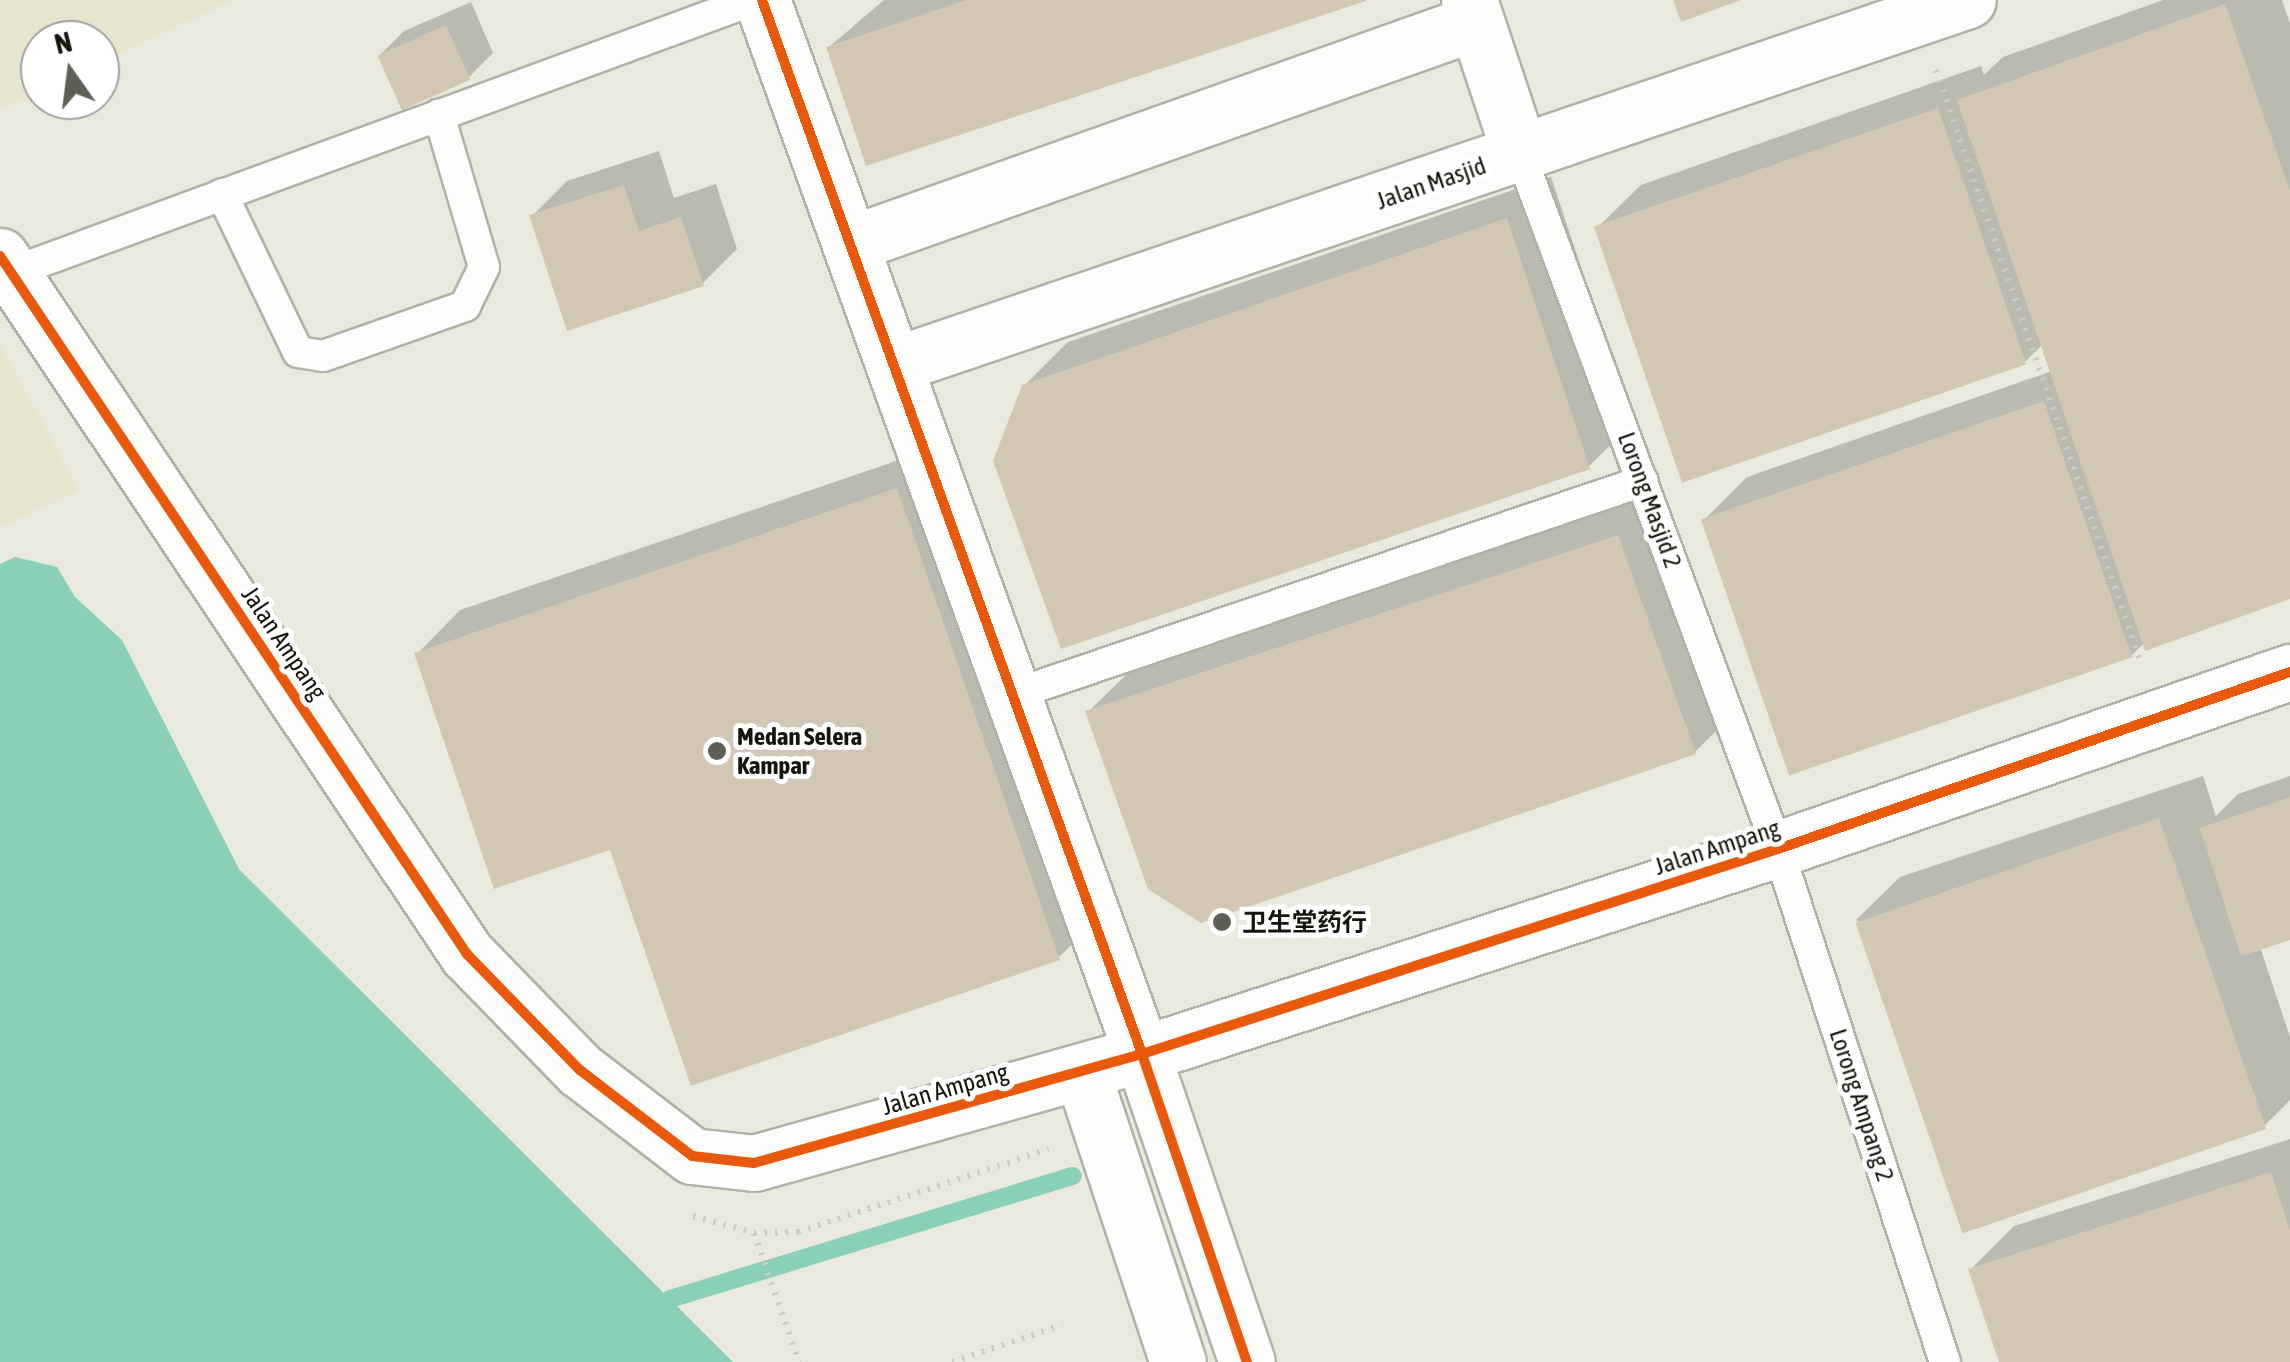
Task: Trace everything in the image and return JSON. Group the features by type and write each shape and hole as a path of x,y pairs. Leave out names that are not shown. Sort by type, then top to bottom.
{"street":[{"path":"762,0 1142,1054 1247,1362"},
{"name":"Jalan Masjid","path":"894,365 1968,0"},
{"path":"850,244 1472,11 1520,153"},
{"name":"Jalan Ampang","path":"5,265 467,954 580,1070 692,1156 754,1163 1142,1054 1778,849 2290,672"},
{"path":"1082,1072 1178,1362"}],"lane":[{"path":"5,265 222,194 753,0"},
{"path":"222,194 298,352 323,356 465,306 484,268 439,115"},
{"name":"Lorong Masjid 2","path":"1520,153 1778,849"},
{"path":"1012,695 1643,481"},
{"name":"Lorong Ampang 2","path":"1778,849 1945,1362"}],"path":[{"path":"1917,17 2160,717"},
{"path":"754,1233 799,1362"},
{"path":"952,1362 1062,1325"}],"shaded area":[{"path":"0,0 232,0 120,53 120,20 20,20 20,100 0,110"},
{"path":"0,344 79,490 0,528"},
{"path":"15,557 57,567 75,597 122,640 239,869 733,1362 0,1362 0,564"}],"building":[{"path":"966,0 1366,1 866,166 826,47"},
{"path":"1673,0 1741,0 1681,22"},
{"path":"2225,4 2290,191 2290,599 2145,651 1957,100"},
{"path":"446,25 470,80 402,110 377,56"},
{"path":"1938,108 2026,364 1682,483 1594,227"},
{"path":"624,185 639,231 681,217 704,286 567,331 529,215"},
{"path":"1507,218 1590,469 1061,649 993,461 1022,385"},
{"path":"2044,401 2132,657 1789,775 1701,519"},
{"name":"Medan Selera Kampar","path":"897,488 1060,960 691,1086 610,850 494,889 414,653"},
{"path":"1618,535 1696,754 1201,923 1148,889 1085,711"},
{"path":"2290,797 2290,940 2241,956 2200,828"},
{"path":"2159,818 2266,1129 1963,1234 1855,923"},
{"path":"2271,1172 2290,1231 2290,1362 1999,1362 1968,1269"}],"waterway":[{"path":"670,1299 1073,1176"}],"cycle path":[{"path":"762,0 1142,1054 1247,1362"},
{"path":"0,256 467,954 580,1070 692,1156 754,1163 1142,1054 1778,849 2290,672"}],"place":[{"name":"Medan Selera Kampar","path":"717,751"},
{"name":"卫生堂药行","path":"1222,922"}]}
